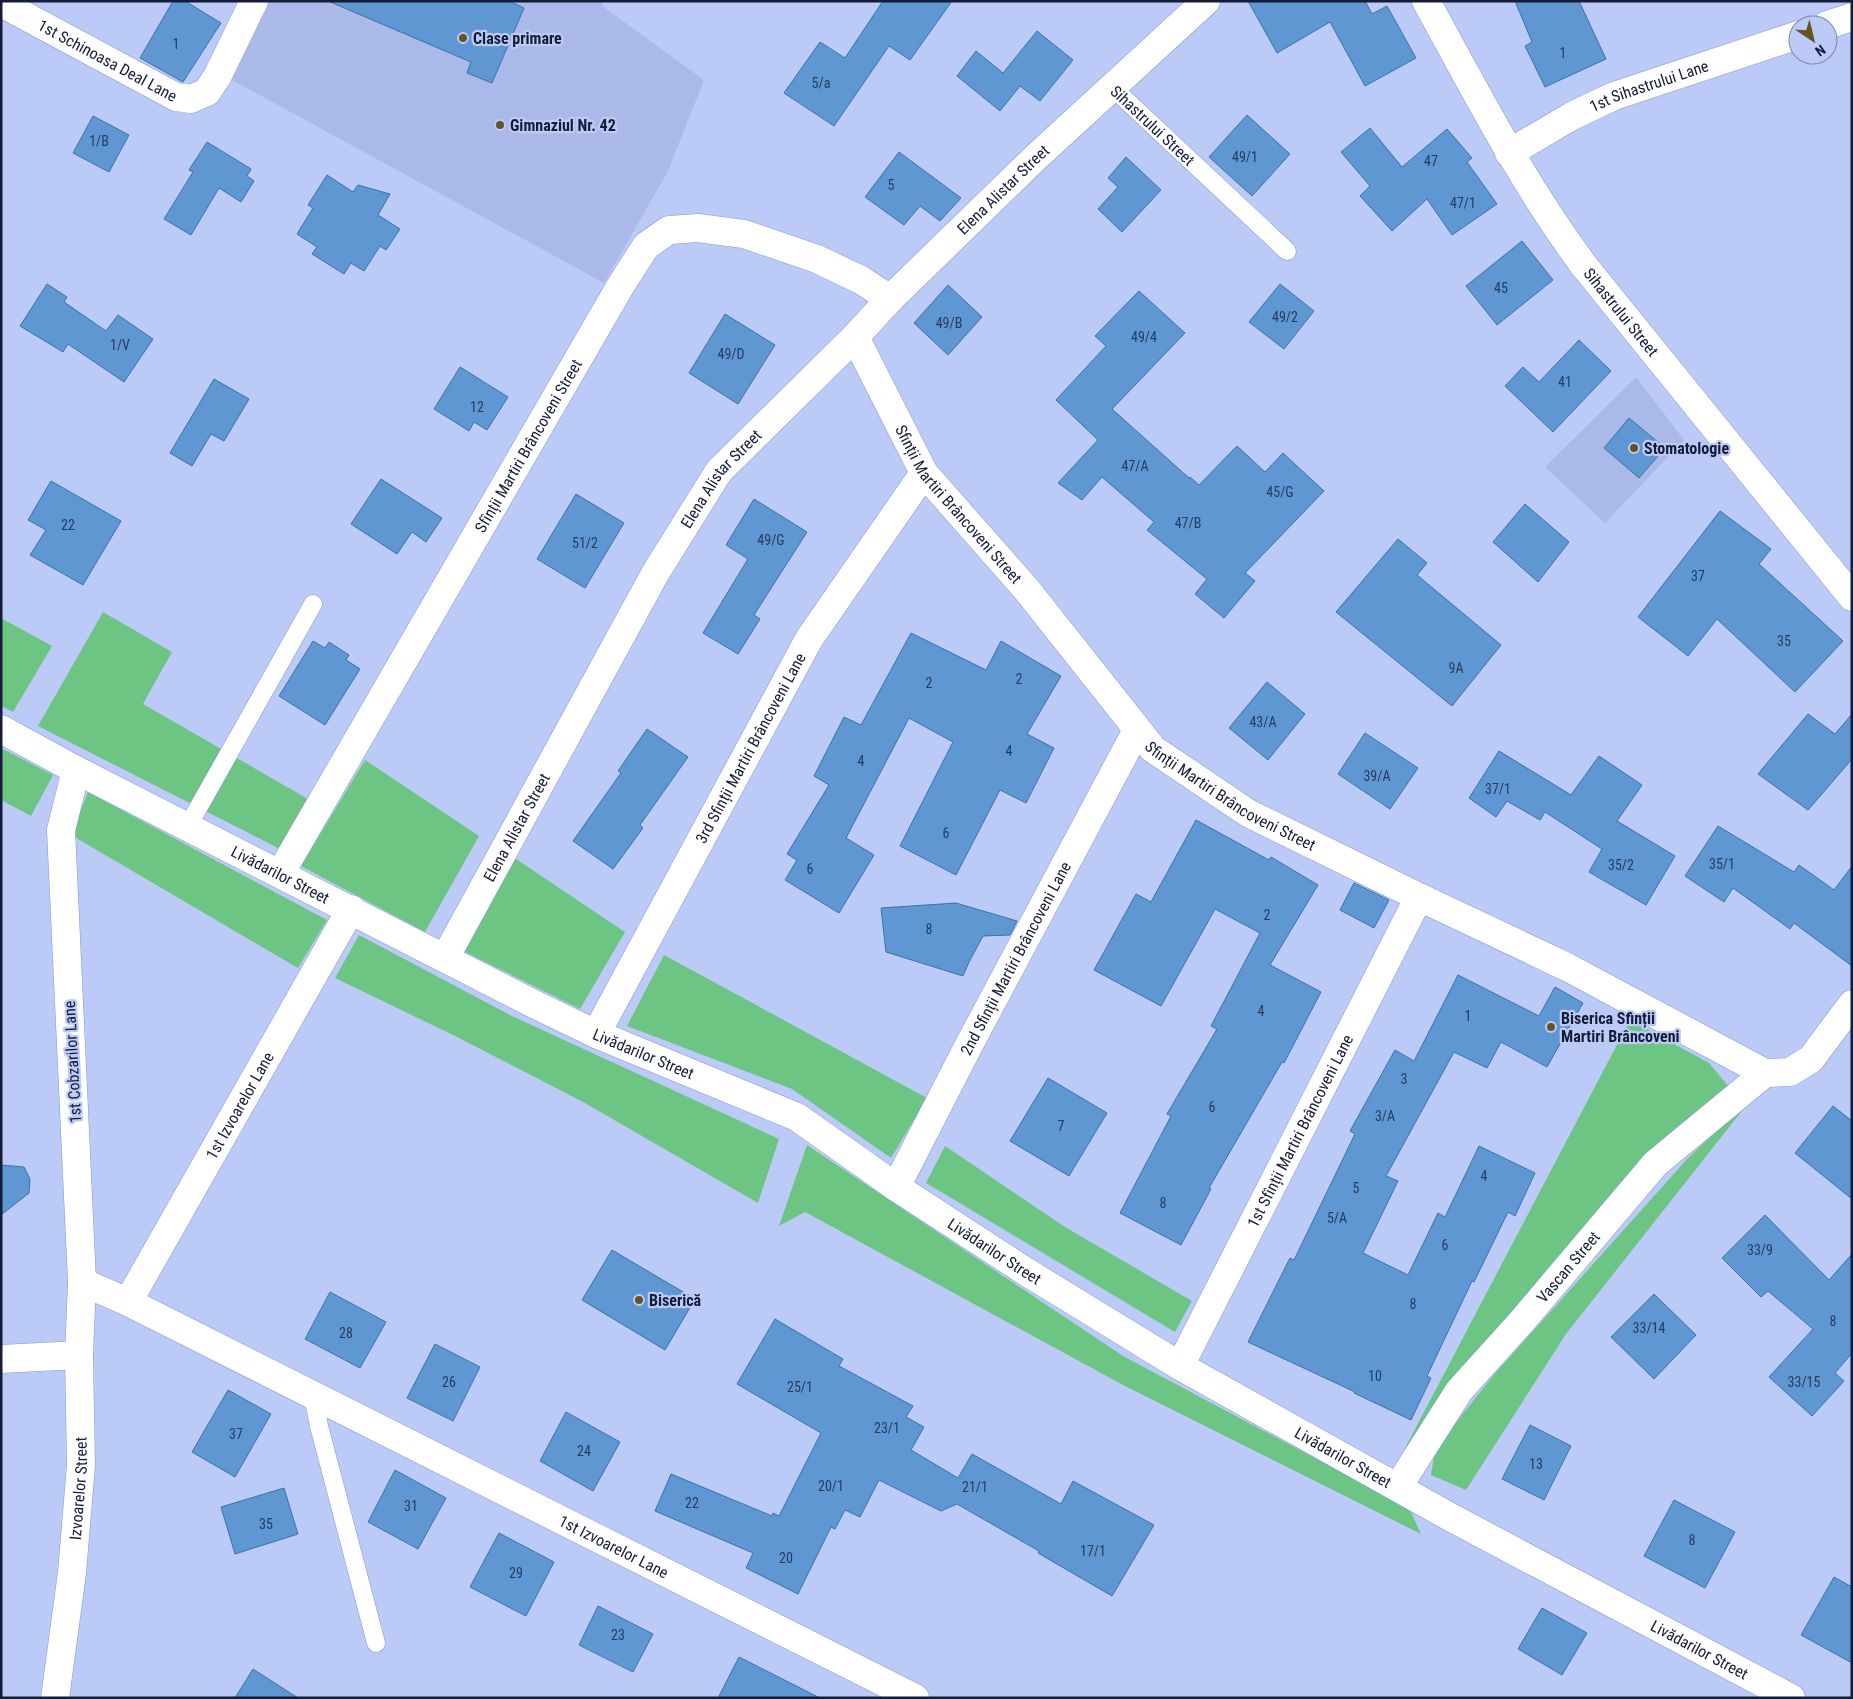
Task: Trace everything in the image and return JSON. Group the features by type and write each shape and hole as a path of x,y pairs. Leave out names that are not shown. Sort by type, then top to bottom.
{"street":[{"name":"1st Schinoasa Deal Lane","path":"1,3 176,97 191,99 207,92 218,76 254,1"},
{"name":"Sihastrului Street","path":"1112,87 1206,1"},
{"name":"Sihastrului Street","path":"1426,1 1509,153 1556,228 1585,268 1852,597"},
{"path":"1838,21 1852,17"},
{"name":"1st Sihastrului Lane","path":"1509,153 1572,116 1614,96 1788,38"},
{"name":"Elena Alistar Street","path":"445,958 656,572 719,471 855,337 890,299 1112,87"},
{"name":"Sfînții Martiri Brâncoveni Street","path":"280,874 621,285 646,246 669,230 698,228 744,234 817,259 861,280 890,299"},
{"name":"Sfinții Martiri Brâncoveni Street","path":"855,337 924,473 1027,590 1153,749 1248,813 1567,967 1765,1073"},
{"name":"3rd Sfinții Martiri Brâncoveni Lane","path":"596,1034 809,639 924,473"},
{"name":"Livădarilor Street","path":"1,729 76,770 536,1005 596,1034 797,1117 896,1187 1025,1271 1180,1366 1452,1518 1791,1698"},
{"name":"2nd Sfinții Martiri Brâncoveni Lane","path":"896,1187 970,1043 1137,730"},
{"name":"1st Cobzarilor Lane","path":"76,770 61,830 82,1282 79,1355"},
{"name":"1st Sfînții Martiri Brâncoveni Lane","path":"1180,1366 1419,897"},
{"name":"1st Izvoarelor Lane","path":"128,1302 351,910"},
{"path":"1765,1073 1790,1072 1811,1059 1852,1004"},
{"name":"Vascan Street","path":"1398,1487 1459,1391 1523,1320 1655,1164 1765,1073"},
{"name":"1st Izvoarelor Lane","path":"82,1282 128,1302 915,1698"},
{"path":"1,1358 79,1355"},
{"name":"Izvoarelor Street","path":"55,1698 72,1573 81,1465 79,1355"}],"lane":[{"name":"Sihastrului Street","path":"1112,87 1287,251"},
{"path":"188,826 313,604"},
{"path":"313,1395 319,1426 376,1643"}],"shaded area":[{"name":"Gimnaziul Nr. 42","path":"270,1 604,1 602,6 704,80 668,171 604,283 232,80"},
{"path":"1636,377 1684,440 1605,523 1545,467"}],"green space":[{"path":"103,612 172,652 143,704 308,799 280,849 38,726"},
{"path":"1,618 52,646 13,712 1,706"},
{"path":"1,748 53,775 31,816 1,800"},
{"path":"365,760 479,836 425,932 301,866"},
{"path":"88,792 327,920 298,968 71,835"},
{"path":"510,855 625,932 580,1009 459,949"},
{"path":"359,935 512,1016 779,1139 758,1203 583,1102 455,1036 335,978"},
{"path":"664,955 927,1098 891,1158 792,1089 627,1026"},
{"path":"1630,1020 1709,1063 1730,1088 1452,1383 1403,1452"},
{"path":"1752,1098 1566,1334 1466,1490 1431,1475 1435,1449 1492,1377 1688,1158"},
{"path":"807,1145 1123,1356 1409,1508 1421,1534 1123,1385 805,1212 779,1226"},
{"path":"945,1146 1065,1227 1192,1301 1175,1332 926,1183"}],"building":[{"path":"173,1 185,1 221,23 183,82 140,58"},
{"name":"Clase primare","path":"328,1 509,1 524,8 492,83 467,73 471,62"},
{"path":"883,1 952,1 910,60 889,46 834,126 784,93 820,42 845,58"},
{"path":"1248,1 1365,1 1372,14 1387,6 1416,58 1365,86 1330,22 1277,53"},
{"path":"1515,1 1579,1 1606,59 1545,87 1525,46 1532,42"},
{"path":"1037,31 1073,60 1040,101 1020,86 1000,111 957,76 976,51 1003,73"},
{"path":"1247,115 1290,154 1252,196 1209,157"},
{"path":"93,116 129,135 109,172 73,153"},
{"path":"1370,128 1402,167 1447,129 1472,158 1467,162 1497,204 1452,235 1427,199 1392,231 1360,196 1370,186 1341,152"},
{"path":"207,142 251,169 247,176 254,181 241,202 219,188 191,235 164,219 193,172 189,170"},
{"path":"899,152 961,198 940,221 920,206 904,225 865,197"},
{"path":"1126,157 1161,190 1122,232 1098,209 1118,187 1108,178"},
{"path":"327,175 353,192 358,185 390,194 378,215 400,229 386,250 380,246 364,271 351,263 344,274 312,254 317,247 297,234 313,208 308,205"},
{"path":"1522,241 1553,280 1497,325 1466,286"},
{"path":"47,284 67,297 64,302 106,331 118,315 153,339 124,382 68,344 63,352 20,326"},
{"path":"1280,284 1314,311 1284,349 1249,322"},
{"path":"948,285 982,317 948,355 914,323"},
{"path":"1139,291 1185,333 1112,409 1199,485 1237,446 1265,472 1283,453 1324,491 1245,573 1255,581 1224,618 1195,594 1207,579 1147,530 1154,522 1102,477 1082,500 1058,483 1098,440 1056,400 1106,346 1095,336"},
{"path":"725,314 775,345 738,404 689,373"},
{"path":"1579,340 1611,371 1553,432 1505,386 1523,367 1539,382"},
{"path":"460,367 508,397 487,430 474,422 469,431 434,409"},
{"path":"214,379 249,399 224,441 211,434 192,466 170,453"},
{"name":"Stomatologie","path":"1629,418 1665,448 1639,478 1604,448"},
{"path":"381,479 442,518 426,542 412,532 397,554 351,524"},
{"path":"51,481 121,521 83,585 30,555 46,530 28,520"},
{"path":"576,494 624,523 585,588 537,559"},
{"path":"754,499 807,532 754,615 760,619 738,654 703,633 748,559 726,545"},
{"path":"1525,504 1569,542 1538,582 1493,542"},
{"path":"1720,511 1771,549 1759,564 1843,641 1795,692 1717,619 1688,656 1638,617"},
{"path":"1398,539 1427,563 1417,575 1501,645 1452,706 1336,612"},
{"path":"911,633 986,670 1001,641 1061,676 1027,734 1054,748 1026,803 1000,790 956,875 900,846 953,742 909,718 846,838 874,855 839,913 785,880 797,860 787,854 829,785 814,776 844,717 861,725"},
{"path":"313,641 325,648 329,642 349,655 346,660 360,669 325,725 279,696"},
{"path":"1267,682 1305,714 1268,760 1229,728"},
{"path":"1808,714 1835,734 1852,714 1852,759 1808,810 1758,774"},
{"path":"647,729 688,757 640,825 643,828 613,869 573,841 621,773 618,771"},
{"path":"1365,733 1418,768 1390,809 1338,774"},
{"path":"1499,751 1571,795 1599,756 1642,785 1617,821 1675,856 1646,905 1589,872 1602,849 1545,812 1540,820 1507,801 1496,817 1469,798"},
{"path":"1196,820 1269,860 1271,857 1318,885 1270,965 1321,992 1284,1063 1282,1062 1209,1188 1211,1189 1181,1245 1120,1213 1171,1116 1167,1114 1217,1029 1211,1026 1260,933 1215,909 1161,1006 1094,970 1136,894 1151,902"},
{"path":"1718,826 1794,872 1799,865 1834,890 1852,866 1852,966 1794,923 1790,929 1733,888 1724,902 1685,876"},
{"path":"1354,883 1389,900 1374,928 1340,910"},
{"path":"956,903 1017,921 1010,935 983,936 963,976 886,952 881,908"},
{"path":"1458,975 1539,1016 1555,987 1583,1003 1547,1067 1501,1042 1487,1068 1454,1052 1386,1176 1398,1181 1363,1253 1408,1275 1438,1213 1445,1217 1479,1146 1535,1173 1515,1216 1508,1212 1474,1282 1472,1281 1427,1376 1431,1378 1411,1420 1248,1342 1290,1258 1294,1260 1355,1134 1350,1131 1395,1050 1414,1061"},
{"path":"1048,1078 1107,1113 1069,1176 1010,1141"},
{"path":"1833,1106 1852,1121 1852,1199 1795,1153"},
{"path":"1,1165 24,1167 30,1179 29,1193 1,1215"},
{"path":"1765,1215 1829,1280 1852,1254 1852,1353 1835,1373 1844,1381 1812,1416 1769,1377 1813,1329 1768,1291 1761,1297 1722,1258"},
{"name":"Biserică","path":"612,1250 695,1299 665,1350 582,1300"},
{"path":"330,1292 386,1322 360,1368 305,1339"},
{"path":"1654,1294 1696,1335 1654,1379 1611,1337"},
{"path":"775,1319 843,1359 839,1366 913,1406 906,1417 924,1427 911,1450 958,1478 972,1454 1061,1504 1073,1481 1154,1525 1112,1596 957,1504 941,1511 879,1480 860,1517 845,1510 835,1529 831,1527 798,1594 746,1568 753,1553 655,1511 671,1474 772,1516 773,1513 779,1516 821,1433 737,1384"},
{"path":"435,1344 480,1367 453,1421 407,1398"},
{"path":"228,1390 271,1414 235,1477 192,1452"},
{"path":"566,1412 620,1442 593,1491 540,1461"},
{"path":"1530,1425 1571,1446 1544,1500 1502,1479"},
{"path":"395,1470 446,1498 418,1549 368,1522"},
{"path":"284,1488 298,1534 235,1554 221,1507"},
{"path":"1674,1500 1735,1532 1705,1588 1644,1556"},
{"path":"499,1533 554,1562 526,1616 470,1587"},
{"path":"1834,1577 1852,1587 1852,1663 1801,1635"},
{"path":"598,1606 653,1634 633,1672 579,1645"},
{"path":"1542,1608 1587,1633 1562,1675 1518,1649"},
{"path":"739,1657 820,1698 718,1698"},
{"path":"253,1669 298,1698 235,1698"}],"place":[{"name":"Clase primare","path":"463,38"},
{"name":"Gimnaziul Nr. 42","path":"500,125"},
{"name":"Stomatologie","path":"1634,448"},
{"name":"Biserica Sfinții Martiri Brâncoveni","path":"1551,1027"},
{"name":"Biserică","path":"639,1300"}]}
